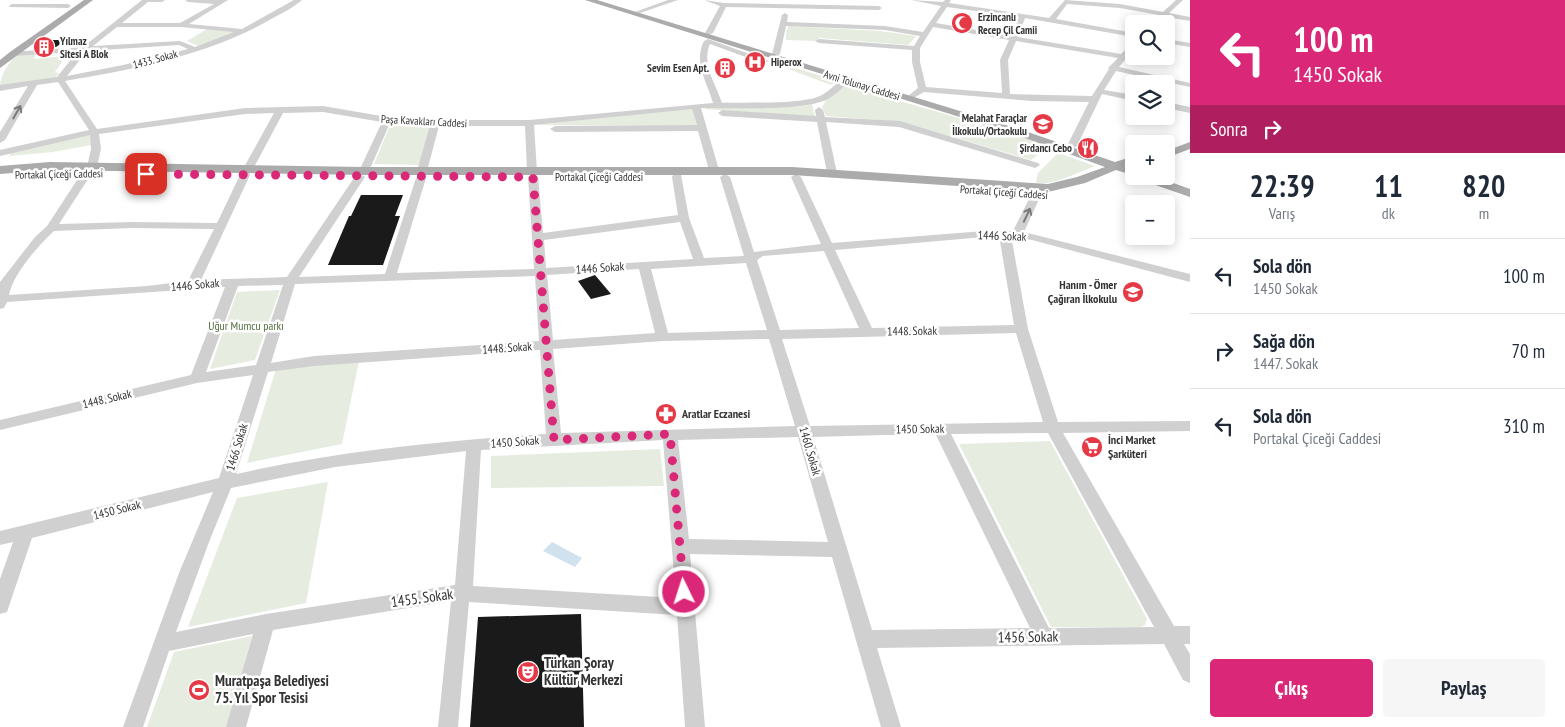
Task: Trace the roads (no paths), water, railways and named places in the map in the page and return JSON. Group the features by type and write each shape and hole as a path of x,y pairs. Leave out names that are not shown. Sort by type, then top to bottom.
{"main road":[{"path":"0,54 77,0"},
{"path":"0,65 89,0"},
{"name":"Avni Tolunay Caddesi","path":"589,0 1018,132 1125,168"},
{"name":"Avni Tolunay Caddesi","path":"598,0 1023,129 1091,153 1125,168"},
{"path":"1175,141 1190,134"},
{"path":"1175,151 1190,145"},
{"path":"1091,153 1112,157 1125,157"},
{"name":"Portakal Çiceği Caddesi","path":"0,170 50,166 89,170"},
{"name":"Portakal Çiceği Caddesi","path":"0,176 89,170 362,174 832,173 1048,188 1125,170"},
{"name":"Portakal Çiceği Caddesi","path":"532,174 678,177 719,174 796,177 1036,195 1067,194 1125,170"},
{"path":"1175,182 1189,190"},
{"path":"1175,184 1189,190"},
{"path":"1172,185 1189,190"}],"street":[{"path":"21,0 9,8 68,6"},
{"path":"1,302 49,238 51,228 89,170 95,153 96,137 94,131 60,79 73,60 84,49 146,0 162,0"},
{"path":"188,0 223,1"},
{"name":"1433. Sokak","path":"0,88 60,79 146,62 194,48 244,31 299,0"},
{"path":"638,12 675,0"},
{"path":"707,0 724,5 787,3 882,18 926,35"},
{"path":"882,18 883,0"},
{"path":"914,0 947,2 1004,10 1023,16 1125,33"},
{"path":"1113,0 1120,6"},
{"path":"1162,13 1177,0 1188,2"},
{"path":"181,24 223,1"},
{"path":"1051,20 1062,1 1120,6 1190,18"},
{"path":"922,89 916,62 916,48 947,2"},
{"path":"776,54 787,3"},
{"path":"229,30 256,18 274,5"},
{"path":"709,33 724,5"},
{"path":"1006,96 1004,60 1023,16"},
{"path":"783,24 882,18"},
{"path":"114,25 181,24 244,31"},
{"path":"933,25 1122,56"},
{"path":"196,33 204,27"},
{"path":"180,43 188,38"},
{"path":"718,105 702,58 703,49 708,41 765,61"},
{"path":"819,41 916,48"},
{"path":"1175,42 1190,45"},
{"path":"13,54 180,43 194,48"},
{"path":"1072,146 1093,99 1112,68 1125,53"},
{"path":"1112,68 1190,86"},
{"name":"Paşa Kavakları Caddesi","path":"0,153 94,131 236,112 329,109 387,120 529,126 697,110 718,105 796,103 817,100 825,97 846,80"},
{"path":"0,140 34,83"},
{"path":"912,96 922,89 1006,96 1093,99"},
{"path":"1098,91 1125,96"},
{"path":"817,100 832,173"},
{"path":"1175,107 1190,110"},
{"path":"193,284 247,172 280,110"},
{"path":"697,110 908,125 1035,165"},
{"name":"1460. Sokak","path":"697,110 775,334 891,727"},
{"name":"1466 Sokak","path":"133,727 162,644 226,482 290,281 362,174 387,120"},
{"path":"390,278 436,123"},
{"path":"554,440 539,272 529,126 703,128"},
{"path":"678,177 684,218 700,262"},
{"path":"796,177 868,332"},
{"path":"1036,195 1017,234 1009,237 1006,242 1022,329 1052,427 1190,673"},
{"path":"537,237 684,218"},
{"path":"51,228 132,224 221,226"},
{"name":"1446 Sokak","path":"1,302 147,290 193,284 539,272 750,259 760,253 960,235 1017,234 1190,278"},
{"path":"644,265 663,337"},
{"path":"197,378 233,282"},
{"name":"1448. Sokak","path":"0,425 197,378 314,361 663,337 1022,329"},
{"name":"1450 Sokak","path":"0,538 226,482 333,461 474,445 670,434 1190,426"},
{"path":"941,429 1044,636"},
{"path":"670,434 695,727"},
{"path":"448,727 459,605 463,593 474,445"},
{"path":"0,606 25,532"},
{"path":"681,546 838,550"},
{"name":"1455. Sokak","path":"162,644 266,624 451,593 685,607"},
{"path":"236,727 266,624"},
{"name":"1456 Sokak","path":"866,639 1190,635"}],"water":[{"path":"552,542 582,558 575,567 543,551"}],"place":[{"name":"Erzincanlı Recep Çil Camii","path":"962,23"},
{"name":"Yılmaz Sitesi A Blok","path":"44,47"},
{"name":"Hiperox","path":"755,62"},
{"name":"Sevim Esen Apt.","path":"725,68"},
{"name":"Melahat Faraçlar İlkokulu/Ortaokulu","path":"1043,124"},
{"name":"Şirdancı Cebo","path":"1088,148"},
{"name":"Hanım - Ömer Çağıran İlkokulu","path":"1133,292"},
{"name":"Aratlar Eczanesi","path":"666,414"},
{"name":"İnci Market Şarküteri","path":"1092,447"},
{"name":"Türkan Şoray Kültür Merkezi","path":"528,672"},
{"name":"Muratpaşa Belediyesi 75. Yıl Spor Tesisi","path":"199,690"}],"park label":[{"name":"Uğur Mumcu parkı","path":"246,326"}]}
